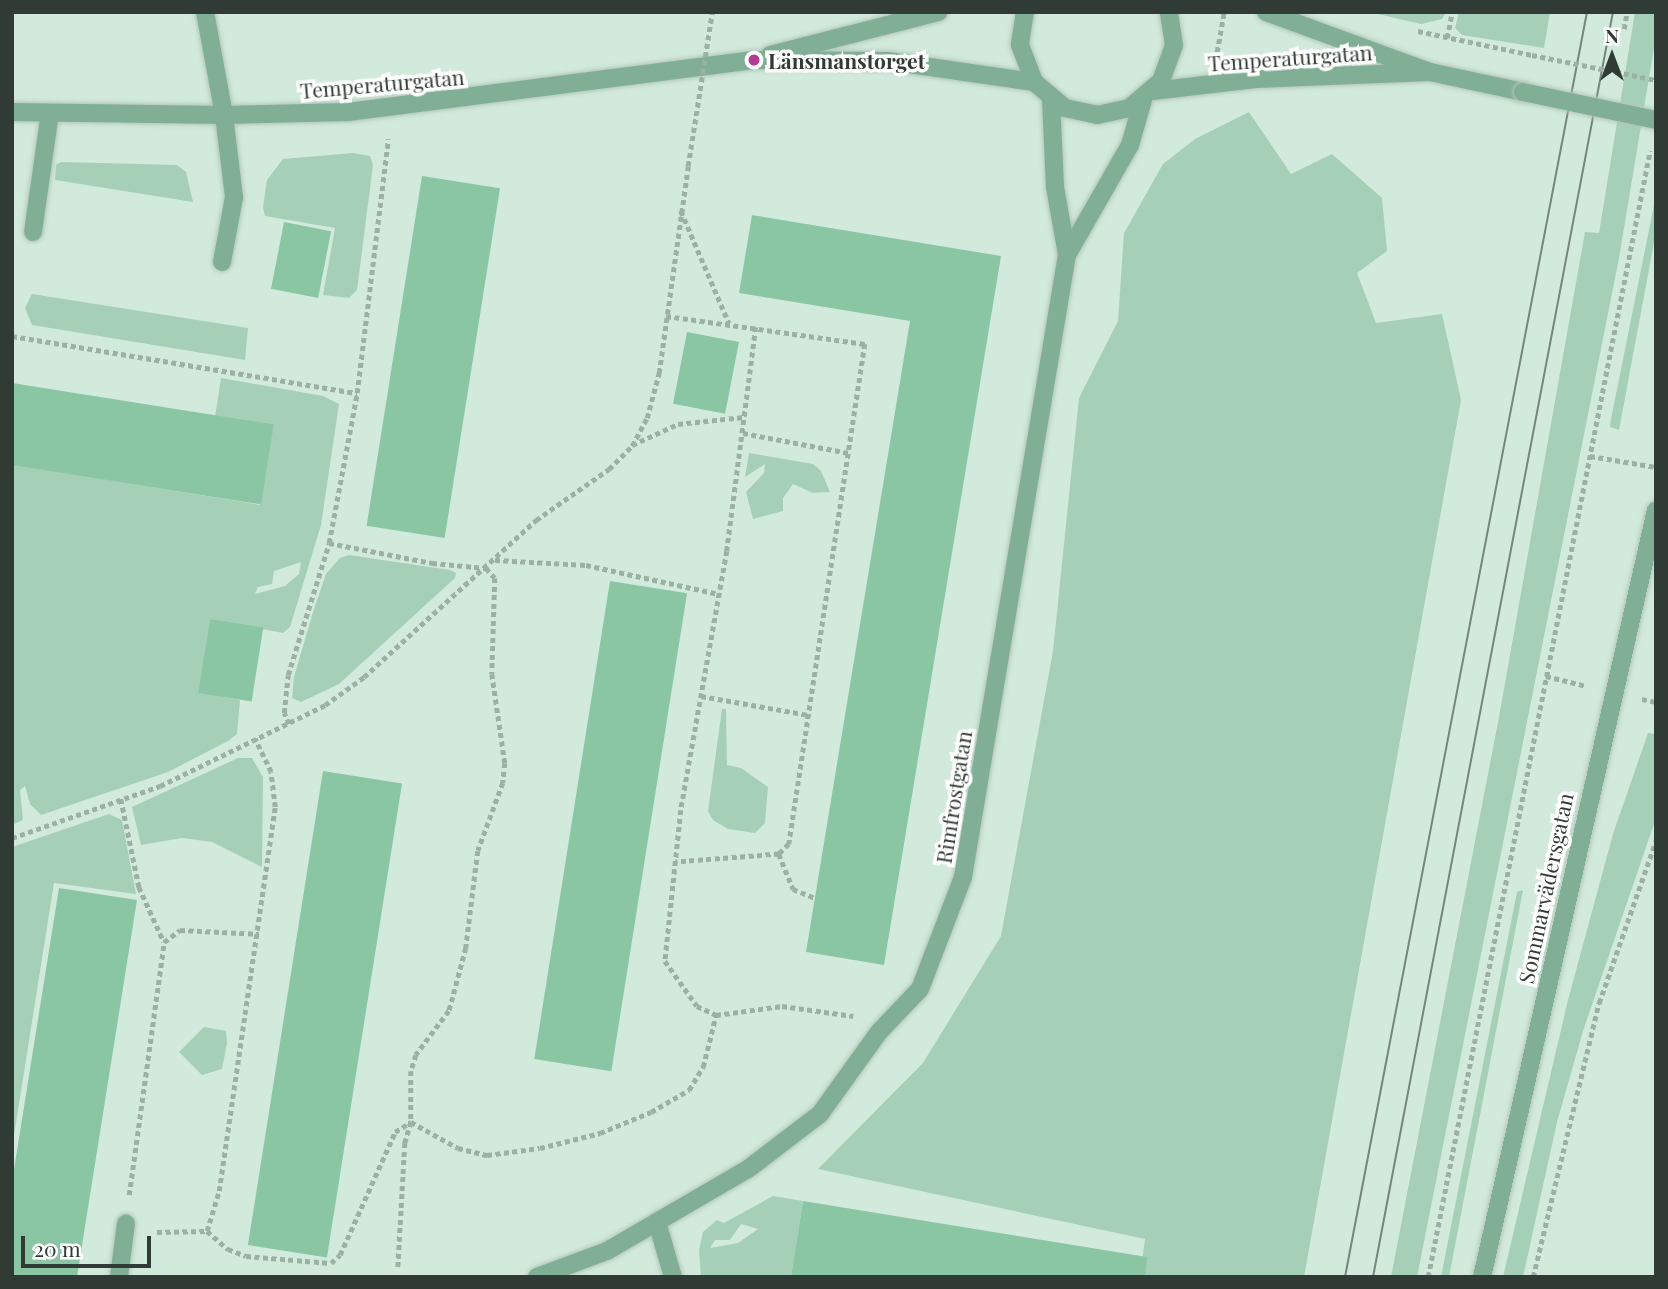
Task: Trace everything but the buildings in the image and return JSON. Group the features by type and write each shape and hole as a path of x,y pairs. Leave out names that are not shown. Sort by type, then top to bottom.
{"street":[{"path":"205,12 224,116 234,197 222,262"},
{"name":"Temperaturgatan","path":"754,60 816,40 939,12"},
{"name":"Temperaturgatan","path":"1025,12 1020,45 1034,82 1051,100 1097,116 1148,96 1255,79 1430,72"},
{"path":"1148,96 1172,57 1169,12"},
{"name":"Temperaturgatan","path":"1266,12 1430,72 1523,92 1654,129"},
{"name":"Temperaturgatan","path":"12,112 224,116 389,109 754,60 888,61 1034,82"},
{"name":"Rimfrostgatan","path":"1067,255 1130,145 1148,96"},
{"name":"Rimfrostgatan","path":"537,1277 607,1251 748,1169 820,1114 879,1032 920,989 963,877 1067,255 1055,187 1051,100"},
{"path":"33,232 50,113"},
{"name":"Sommarvädersgatan","path":"1482,1277 1612,692 1652,556 1656,510"},
{"path":"657,1222 673,1277"},
{"path":"119,1277 125,1223"}],"path":[{"path":"12,838 160,786 289,724 364,677 536,520 609,469 632,446 647,418 656,384 712,12"},
{"path":"1447,38 1452,12"},
{"path":"1623,29 1627,12"},
{"path":"1414,30 1656,80"},
{"path":"289,724 284,713 288,675 329,543 357,393 387,155 389,109"},
{"path":"1428,1277 1654,129"},
{"path":"681,212 729,323"},
{"path":"666,316 865,344 789,844 779,854 675,862"},
{"path":"756,327 719,594 675,862 665,961 697,1006 716,1015 782,1006 862,1017 879,1032"},
{"path":"12,336 357,393"},
{"path":"632,446 678,424 744,417"},
{"path":"743,433 849,453"},
{"path":"1590,456 1656,467"},
{"path":"329,543 432,563 486,568 495,578 492,674 505,763 503,783 478,852 466,948 453,997 413,1062 411,1122 405,1143 398,1270"},
{"path":"495,560 586,565 719,594"},
{"path":"701,696 809,715"},
{"path":"207,1231 219,1191 259,934 275,807 271,772 255,739"},
{"path":"121,799 139,887 164,942 125,1223 160,1233 207,1231 228,1249 246,1256 331,1263 340,1255 395,1132 411,1122"},
{"path":"1533,1277 1599,1003 1656,840"},
{"path":"779,854 793,889 815,898"},
{"path":"164,942 180,929 259,934"},
{"path":"411,1122 458,1148 487,1155 540,1148 600,1133 651,1112 689,1090 703,1067 716,1015"}],"green space":[{"path":"1369,12 1446,12 1442,19 1421,24"},
{"path":"1459,12 1550,12 1544,48 1462,35 1455,28"},
{"path":"1635,12 1656,14 1656,36 1619,258 1417,1277 1391,1277 1499,717 1585,232 1599,233"},
{"path":"1249,112 1291,174 1332,154 1382,198 1387,251 1357,273 1376,323 1442,314 1461,400 1304,1277 1140,1277 1145,1239 818,1169 923,1063 1001,936 1053,651 1079,398 1118,321 1124,233 1163,164 1195,139"},
{"path":"353,153 370,156 373,165 357,290 349,298 323,295 335,228 265,216 263,207 267,180 283,159"},
{"path":"61,162 177,165 186,172 193,202 55,180 56,165"},
{"path":"1656,195 1656,232 1619,430 1610,427 1611,419"},
{"path":"32,294 248,328 245,360 32,325 25,308"},
{"path":"221,378 323,396 339,404 321,525 290,627 283,633 210,619 199,692 240,700 237,734 168,772 41,815 30,804 25,786 20,790 23,820 12,825 12,464 260,505 215,417","holes":["301,562 299,574 285,586 255,594 258,587 272,584 274,571"]},
{"path":"749,453 813,464 821,471 830,492 813,493 793,484 783,498 783,511 753,519 746,492 764,473 765,464 745,477"},
{"path":"349,555 456,573 455,578 339,684 301,702 292,698 294,677 313,612 326,574 340,558"},
{"path":"722,709 726,709 727,765 741,768 768,787 765,823 755,833 728,829 713,820 708,811"},
{"path":"1648,733 1656,734 1656,818 1583,1031 1557,1122 1523,1277 1503,1277 1568,1000 1613,834"},
{"path":"238,758 252,758 263,777 262,867 212,842 182,838 141,845 132,807"},
{"path":"109,814 122,820 136,894 54,883 12,1148 12,847"},
{"path":"1523,890 1449,1277 1441,1277 1517,892"},
{"path":"204,1027 226,1031 227,1043 222,1069 202,1075 179,1052"},
{"path":"773,1196 803,1201 791,1277 701,1277 699,1250 703,1232 717,1220 724,1223","holes":["741,1224 758,1229 738,1243 710,1248 715,1240 730,1240"]}],"tram line":[{"path":"1345,1277 1587,12"},
{"path":"1373,1277 1613,12"}],"place":[{"name":"Länsmanstorget","path":"754,60"}]}
